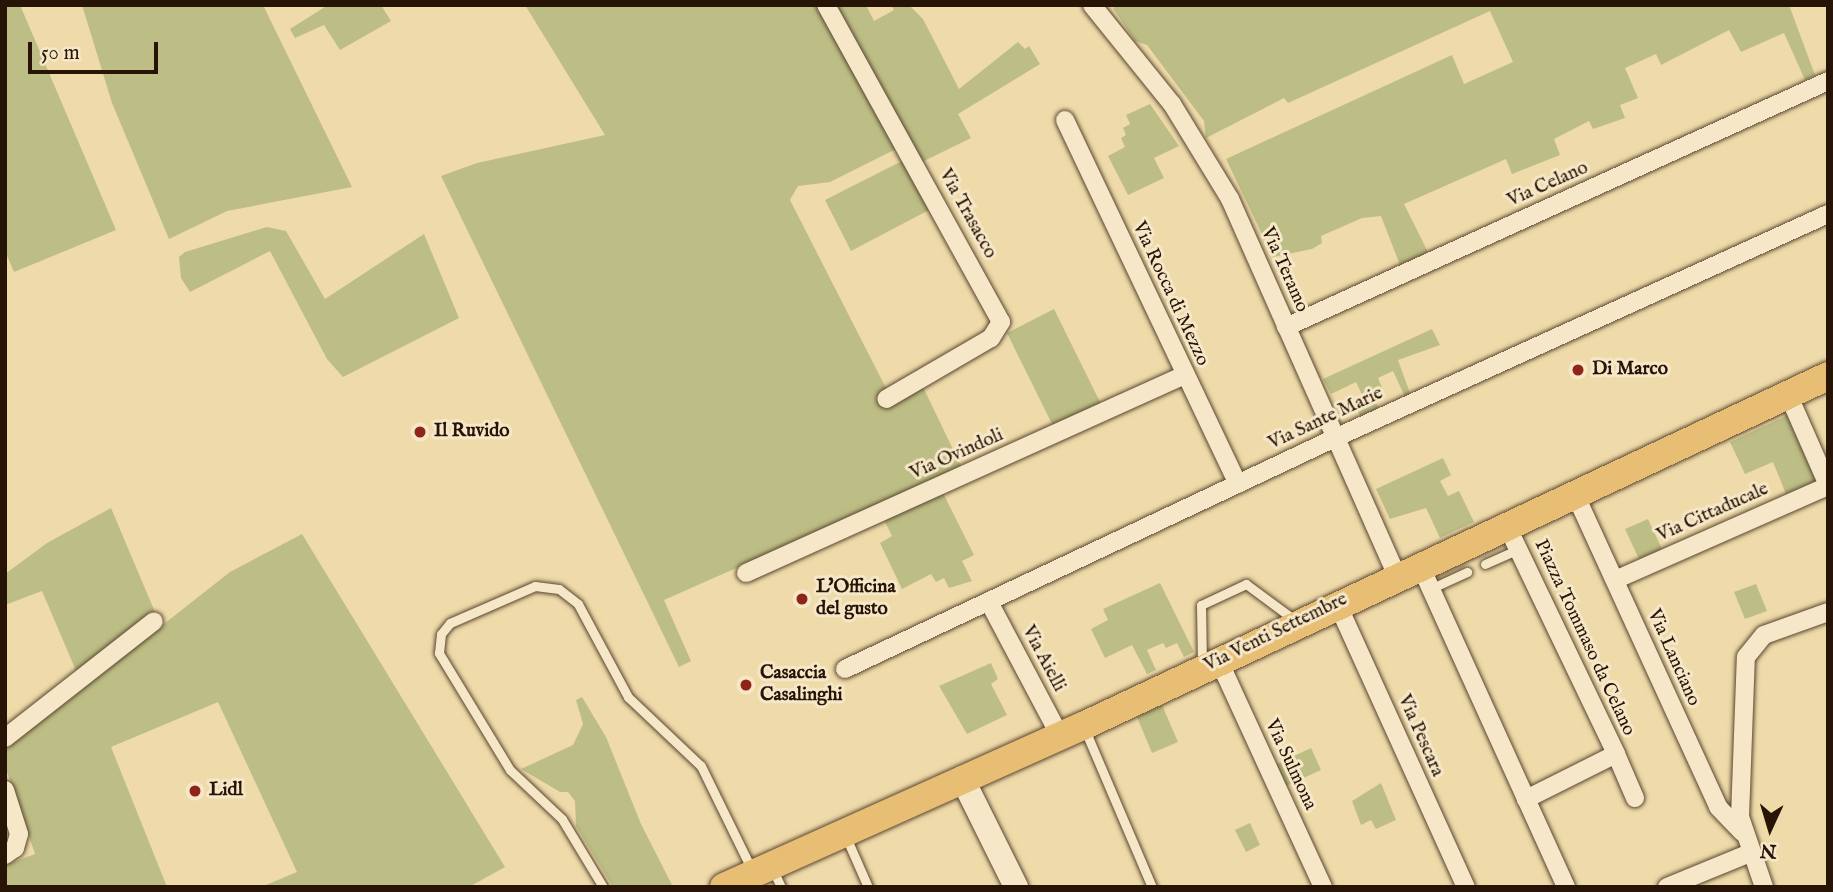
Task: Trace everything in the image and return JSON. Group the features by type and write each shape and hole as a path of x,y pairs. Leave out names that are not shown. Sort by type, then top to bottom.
{"main road":[{"name":"Via Venti Settembre","path":"724,887 768,875 844,832 1071,731 1337,603 1416,576 1512,537 1575,494 1828,376"},
{"path":"962,778 1016,887"}],"street":[{"name":"Via Trasacco","path":"826,5 1001,322 991,338 886,399"},
{"name":"Via Teramo","path":"1092,5 1188,129 1230,199 1335,438 1416,576"},
{"name":"Via Celano","path":"1286,327 1828,81"},
{"name":"Via Rocca di Mezzo","path":"1065,120 1238,484"},
{"name":"Via Sante Marie","path":"845,669 1335,438 1828,214"},
{"name":"Via Ovindoli","path":"746,573 1185,374"},
{"path":"1788,394 1828,485"},
{"name":"Via Cittaducale","path":"1615,580 1828,485"},
{"name":"Via Lanciano","path":"1575,494 1718,807 1742,832"},
{"name":"Piazza Tommaso da Celano","path":"1512,537 1616,754 1526,799"},
{"path":"1416,576 1526,799 1566,887"},
{"name":"Via Aielli","path":"989,602 1071,731"},
{"name":"Via Pescara","path":"1337,603 1466,887"},
{"path":"1764,887 1742,832 1740,776 1746,657 1764,635 1828,612"},
{"path":"5,738 154,621"},
{"name":"Via Sulmona","path":"1211,664 1323,887"},
{"path":"1616,754 1635,798"},
{"path":"5,790 19,834 15,848 5,855"},
{"path":"1667,887 1750,853"}],"lane":[{"path":"1485,564 1512,537"},
{"path":"1416,576 1467,572"},
{"path":"1211,664 1200,605 1246,584 1297,622"},
{"path":"603,887 562,819 499,756 439,653 441,634 450,623 535,586 552,587 572,597 636,707 701,766 768,875"},
{"path":"1071,731 1152,887"},
{"path":"844,832 868,887"}],"green space":[{"path":"5,5 20,5 116,230 14,272 5,251"},
{"path":"82,5 263,5 352,187 227,211 169,239 112,103"},
{"path":"328,5 381,5 391,21 340,50 324,25 295,38 290,29"},
{"path":"525,5 819,5 896,149 830,182 798,186 790,200 887,390 876,398 884,409 923,387 962,468 664,600 691,661 679,667 441,176 477,163 605,135"},
{"path":"837,5 866,5 874,21 894,10 891,5 909,5 923,19 959,89 1018,42 1025,49 1029,46 1040,64 958,114 971,138 922,162"},
{"path":"1118,5 1789,5 1815,75 1805,80 1784,33 1741,52 1729,30 1661,65 1656,54 1625,68 1638,98 1620,105 1625,118 1593,129 1589,121 1554,139 1560,155 1512,174 1506,159 1404,204 1428,252 1400,265 1381,216 1362,218 1321,236 1322,243 1312,249 1273,257 1226,159 1452,55 1464,84 1513,62 1490,11 1288,103 1284,98 1206,138 1204,121 1147,45 1135,41 1113,8"},
{"path":"1150,104 1179,146 1154,158 1164,178 1128,195 1108,156 1125,147 1121,138 1126,135 1123,128 1130,124 1126,115"},
{"path":"902,161 931,209 851,251 825,200"},
{"path":"267,227 286,231 325,299 424,234 459,318 343,377 327,359 270,251 190,292 181,278 179,257 185,252"},
{"path":"1054,309 1101,404 1054,428 1007,333"},
{"path":"1432,329 1440,345 1398,360 1411,396 1406,399 1393,371 1378,378 1383,390 1373,396 1380,411 1362,419 1355,406 1365,401 1356,382 1331,394 1323,379"},
{"path":"1788,415 1818,480 1786,494 1773,462 1745,474 1730,442"},
{"path":"1443,458 1451,475 1440,481 1448,496 1459,491 1474,522 1440,538 1426,508 1390,519 1376,489"},
{"path":"943,493 974,555 962,561 972,581 949,588 944,578 936,582 931,574 902,589 880,543 892,536 884,520"},
{"path":"111,508 155,612 77,673 42,591 5,605 5,574 47,543"},
{"path":"1648,519 1662,549 1639,559 1625,529"},
{"path":"302,534 505,867 469,887 261,887 297,872 218,702 111,747 167,887 5,887 5,865 35,854 5,766 5,749 230,572"},
{"path":"1160,583 1194,652 1184,657 1177,643 1166,648 1163,643 1147,650 1156,670 1147,674 1132,645 1105,658 1091,629 1108,620 1103,609"},
{"path":"1756,584 1767,611 1745,619 1734,592"},
{"path":"991,663 998,679 991,684 1007,715 967,734 939,686"},
{"path":"582,697 606,737 641,824 673,887 613,887 576,826 575,801 568,792 560,792 521,769 573,745 583,724 576,700"},
{"path":"1162,705 1178,742 1152,753 1137,717"},
{"path":"1311,748 1321,770 1286,786 1275,765"},
{"path":"1381,783 1396,820 1376,829 1371,820 1361,825 1352,801"},
{"path":"1250,823 1260,845 1246,852 1235,830"}],"place":[{"name":"Di Marco","path":"1578,370"},
{"name":"Il Ruvido","path":"420,432"},
{"name":"L'Officina del gusto","path":"802,599"},
{"name":"Casaccia Casalinghi","path":"746,685"},
{"name":"Lidl","path":"195,791"}]}
